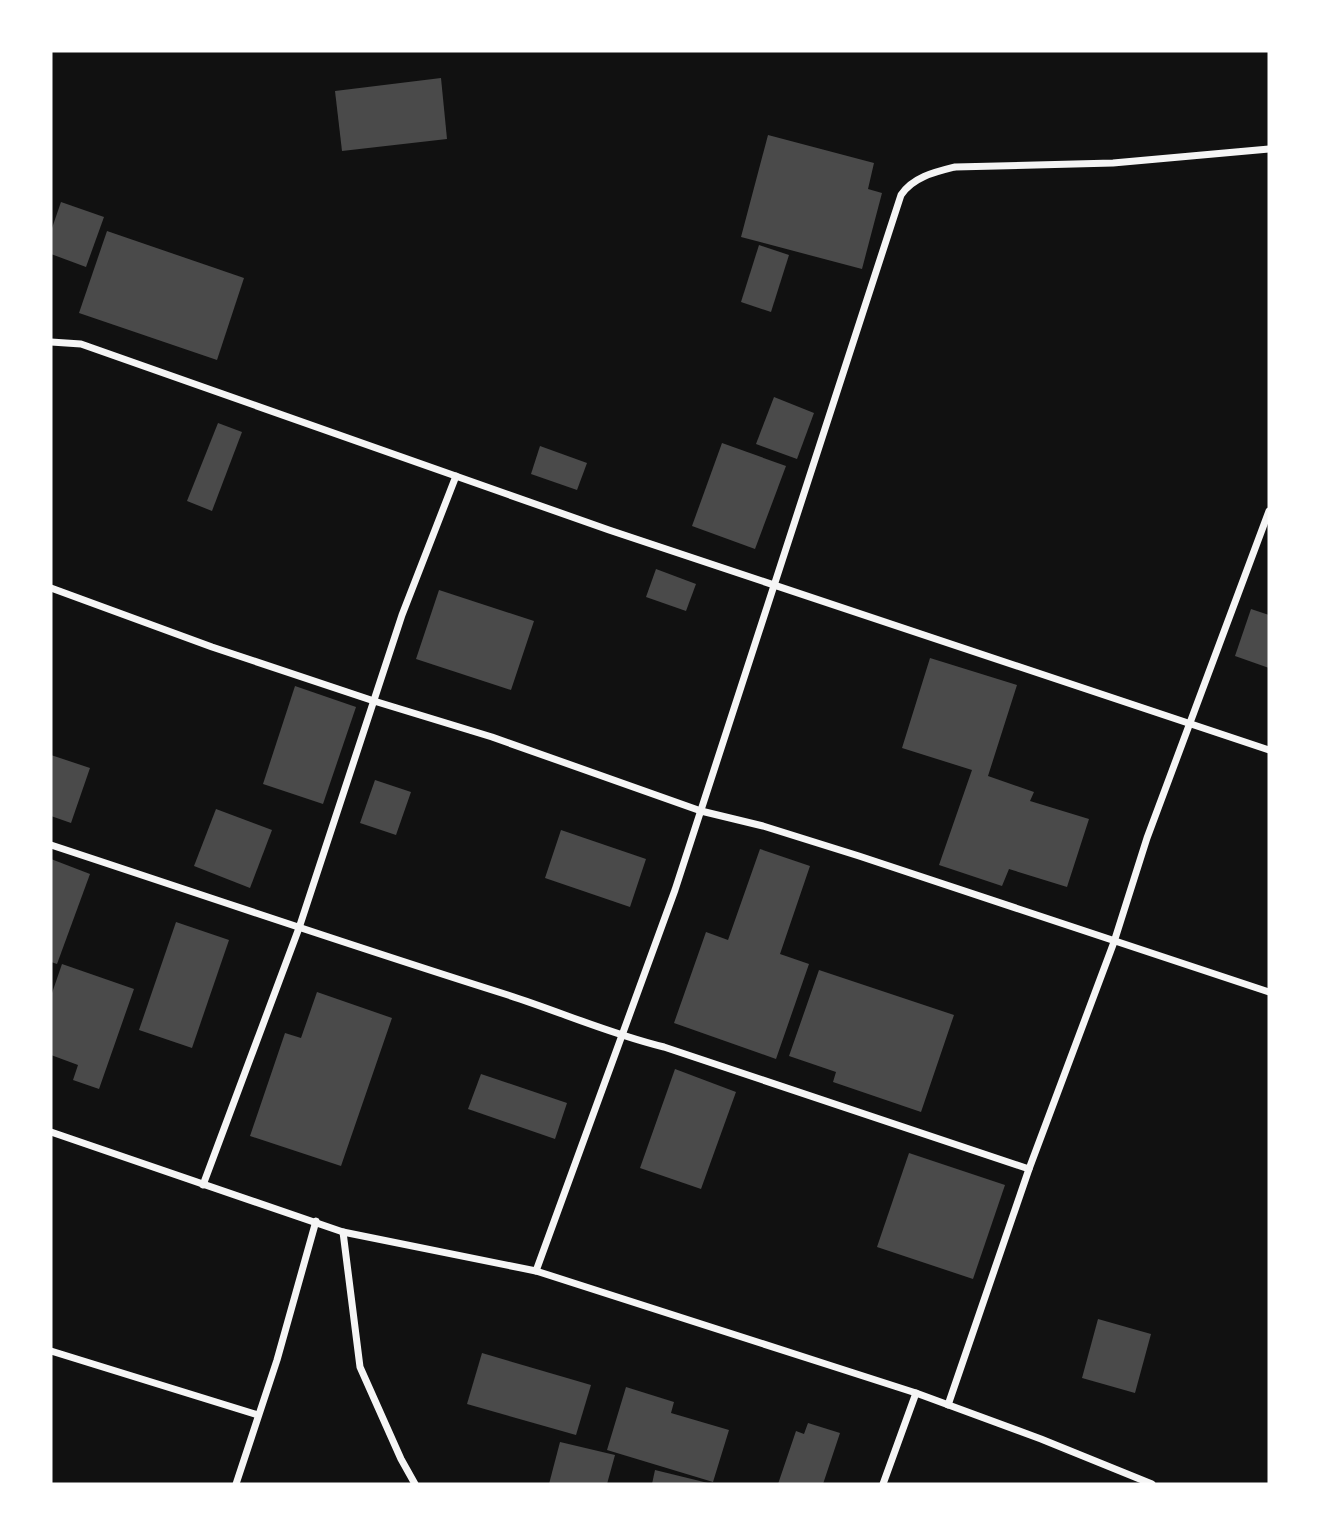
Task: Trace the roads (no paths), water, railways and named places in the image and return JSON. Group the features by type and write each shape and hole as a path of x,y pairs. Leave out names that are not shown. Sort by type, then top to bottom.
{"street":[{"path":"536,1271 701,811 901,195 908,185 955,166 1113,163 1269,149"},
{"path":"51,342 81,344 775,586 1269,750"},
{"path":"203,1185 299,928 402,615 456,476"},
{"path":"948,1405 1029,1169 1114,942 1147,838 1269,511"},
{"path":"51,588 212,647 492,737 701,811 763,826 859,856 1269,992"},
{"path":"51,845 513,997 621,1037 677,1051 1029,1169"},
{"path":"51,1132 343,1232 536,1271 916,1393 1152,1484"},
{"path":"236,1484 277,1360 316,1221"},
{"path":"343,1232 360,1367 415,1484"},
{"path":"51,1351 258,1415"},
{"path":"883,1484 916,1393"}]}
